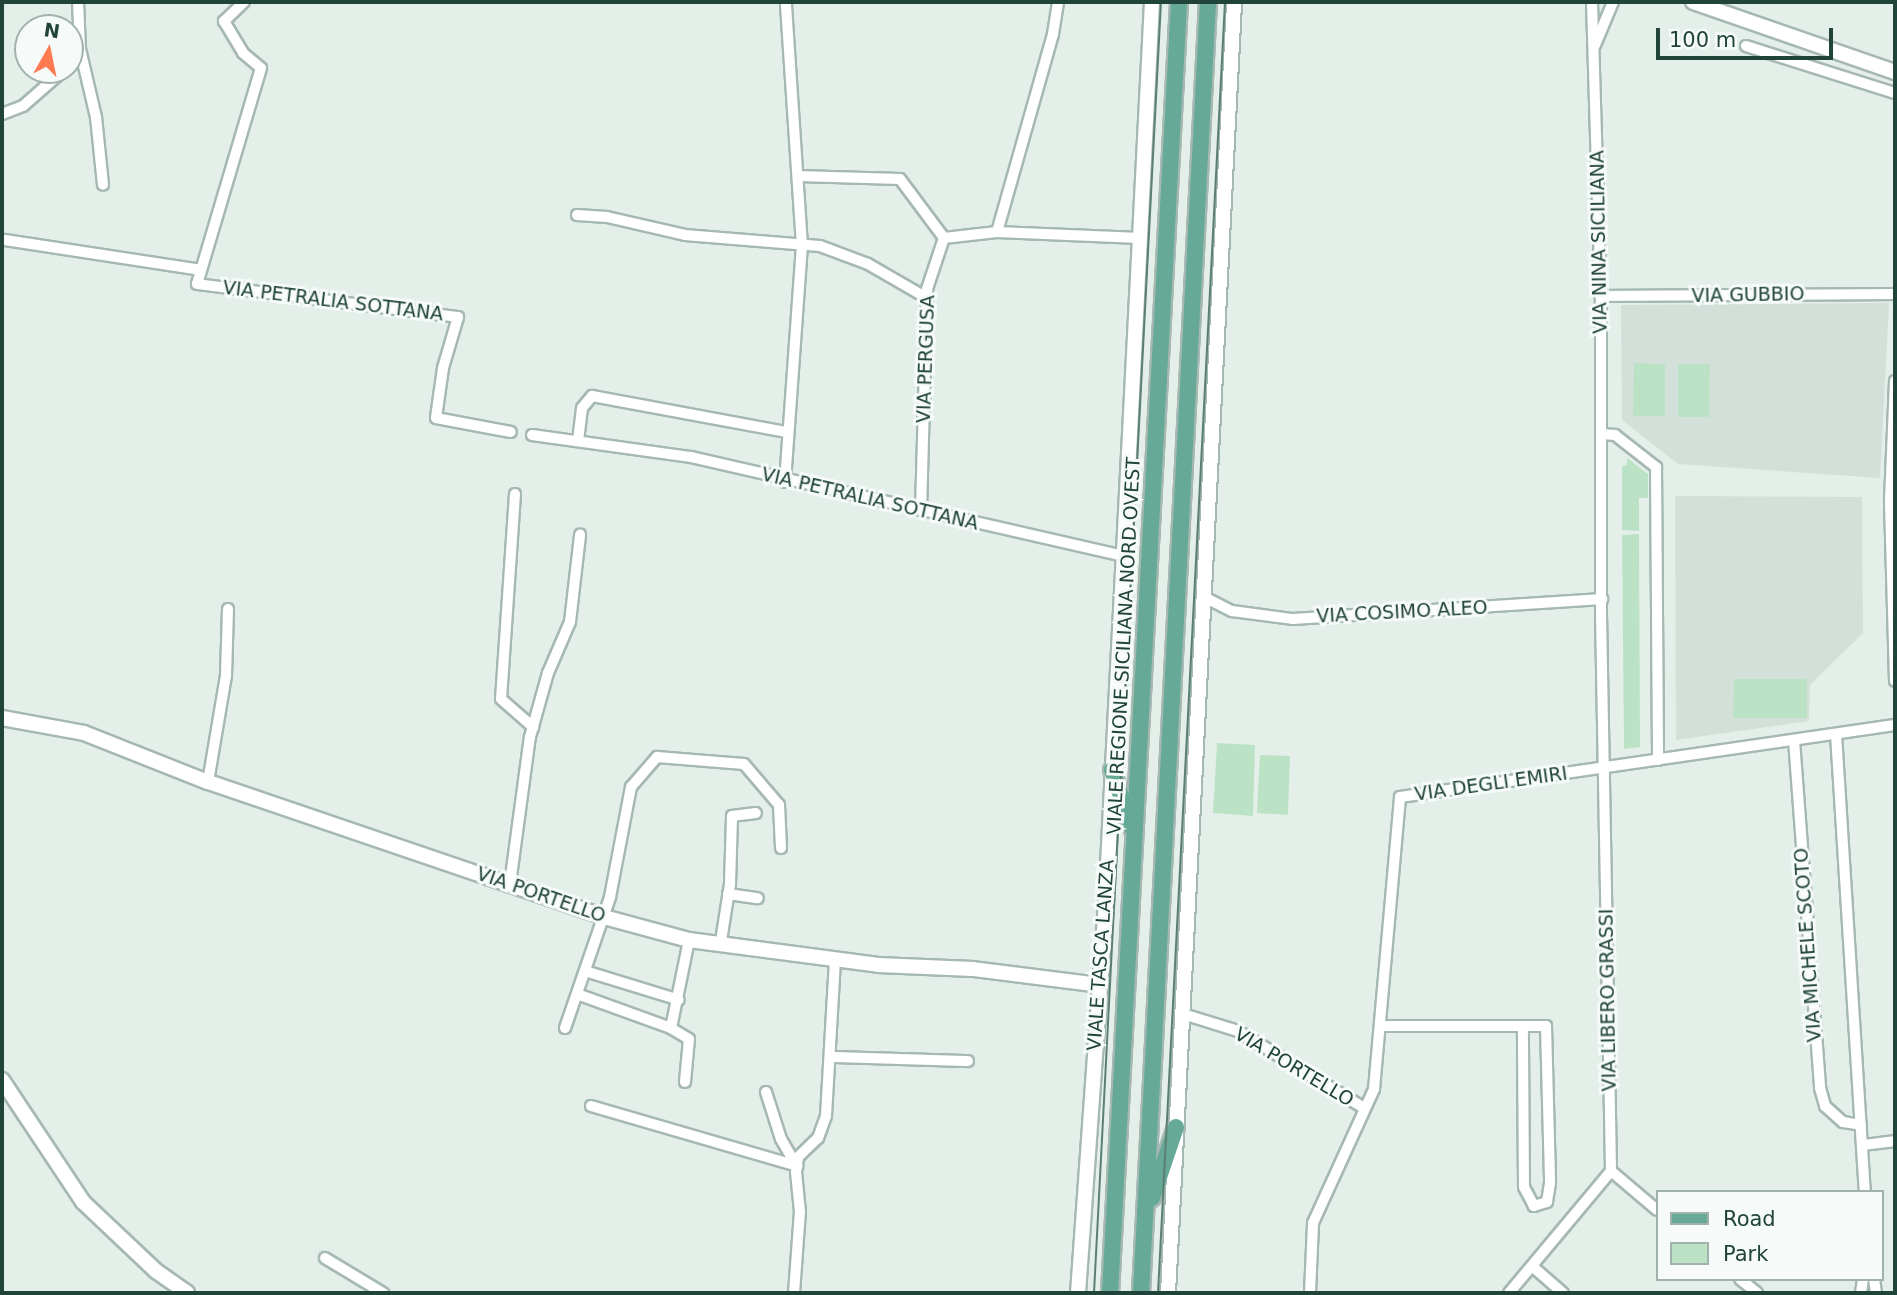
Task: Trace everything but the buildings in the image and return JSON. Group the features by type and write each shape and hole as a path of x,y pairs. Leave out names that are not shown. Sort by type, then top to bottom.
{"main road":[{"name":"VIALE REGIONE SICILIANA NORD OVEST","path":"1110,1293 1179,2"},
{"path":"1141,1293 1208,2"},
{"path":"1112,770 1135,837"},
{"path":"1146,1217 1176,1127"}],"street":[{"path":"200,270 261,68 243,53 224,21 244,2"},
{"path":"785,482 786,432 802,246 786,2"},
{"path":"997,232 1053,34 1058,2"},
{"path":"797,176 900,178 944,238 997,232 1140,238 1152,2"},
{"path":"1168,1293 1206,598 1234,2"},
{"name":"VIA NINA SICILIANA","path":"1592,2 1601,296 1604,769"},
{"name":"VIA NINA SICILIANA","path":"1593,49 1613,2"},
{"path":"1693,2 1895,72"},
{"path":"1746,46 1895,93"},
{"path":"84,66 96,117 103,185"},
{"path":"2,114 23,106 48,84"},
{"path":"577,215 607,217 685,235 820,246 868,264 927,298"},
{"name":"VIA PERGUSA","path":"921,510 927,298 944,238"},
{"name":"VIALE TASCA LANZA","path":"1078,1293 1100,985 1140,238"},
{"name":"VIA PETRALIA SOTTANA","path":"5,240 200,270 197,284 458,317 443,368 436,418 511,432"},
{"name":"VIA GUBBIO","path":"1601,296 1895,294"},
{"path":"1895,381 1895,681"},
{"path":"578,441 582,408 592,396 786,432"},
{"path":"1602,434 1615,435 1656,467 1658,760"},
{"name":"VIA PETRALIA SOTTANA","path":"532,435 691,457 785,482 1124,556"},
{"path":"515,494 501,699 533,727"},
{"path":"510,884 533,727 570,622 580,535"},
{"name":"VIA COSIMO ALEO","path":"1206,598 1232,611 1293,619 1602,599"},
{"path":"208,782 226,676 228,609"},
{"name":"VIA PORTELLO","path":"2,718 84,733 208,782 604,917 690,940 722,937 878,965 973,968 1100,985"},
{"name":"VIA DEGLI EMIRI","path":"1310,1293 1313,1223 1374,1089 1399,797 1895,725"},
{"path":"1836,734 1865,1190"},
{"name":"VIA MICHELE SCOTO","path":"1794,740 1820,1088 1825,1106 1843,1122 1861,1125"},
{"path":"565,1028 604,917 631,787 657,757 744,764 779,805 781,848"},
{"name":"VIA LIBERO GRASSI","path":"1604,769 1611,1171"},
{"path":"722,937 728,894 732,816 756,813"},
{"path":"728,894 758,898"},
{"path":"671,1028 690,940"},
{"path":"797,1161 818,1138 826,1116 832,1056 835,958"},
{"path":"585,971 679,1000"},
{"path":"577,994 671,1028 689,1039 685,1082"},
{"name":"VIA PORTELLO","path":"1183,1014 1238,1031 1364,1108"},
{"path":"1381,1026 1523,1026 1546,1026 1550,1183 1547,1202 1534,1206 1524,1187 1523,1026"},
{"path":"832,1056 968,1061"},
{"path":"2,1080 83,1202 156,1271 187,1293"},
{"path":"766,1092 781,1139 797,1161 800,1212 794,1293"},
{"path":"592,1106 797,1161"},
{"path":"1863,1145 1895,1141"},
{"path":"1509,1293 1611,1171 1656,1209"},
{"path":"325,1258 376,1292"},
{"path":"1532,1266 1549,1289 1563,1293"},
{"path":"1742,1281 1757,1293"}],"shaded area":[{"path":"1889,303 1880,478 1678,464 1622,420 1621,305"},
{"path":"1675,496 1862,497 1863,633 1810,685 1809,721 1676,740"}],"green space":[{"path":"1634,363 1665,364 1665,416 1633,416"},
{"path":"1678,364 1710,364 1709,417 1678,417"},
{"path":"1627,458 1648,474 1648,498 1639,498 1639,531 1622,530 1622,466 1627,465"},
{"path":"1639,534 1640,747 1624,749 1622,535"},
{"path":"1734,679 1807,679 1807,718 1733,718"},
{"path":"1217,743 1255,745 1253,816 1213,813"},
{"path":"1260,755 1290,756 1288,815 1257,813"}],"tram line":[{"path":"1094,1293 1161,2"},
{"path":"1158,1293 1225,2"}]}
